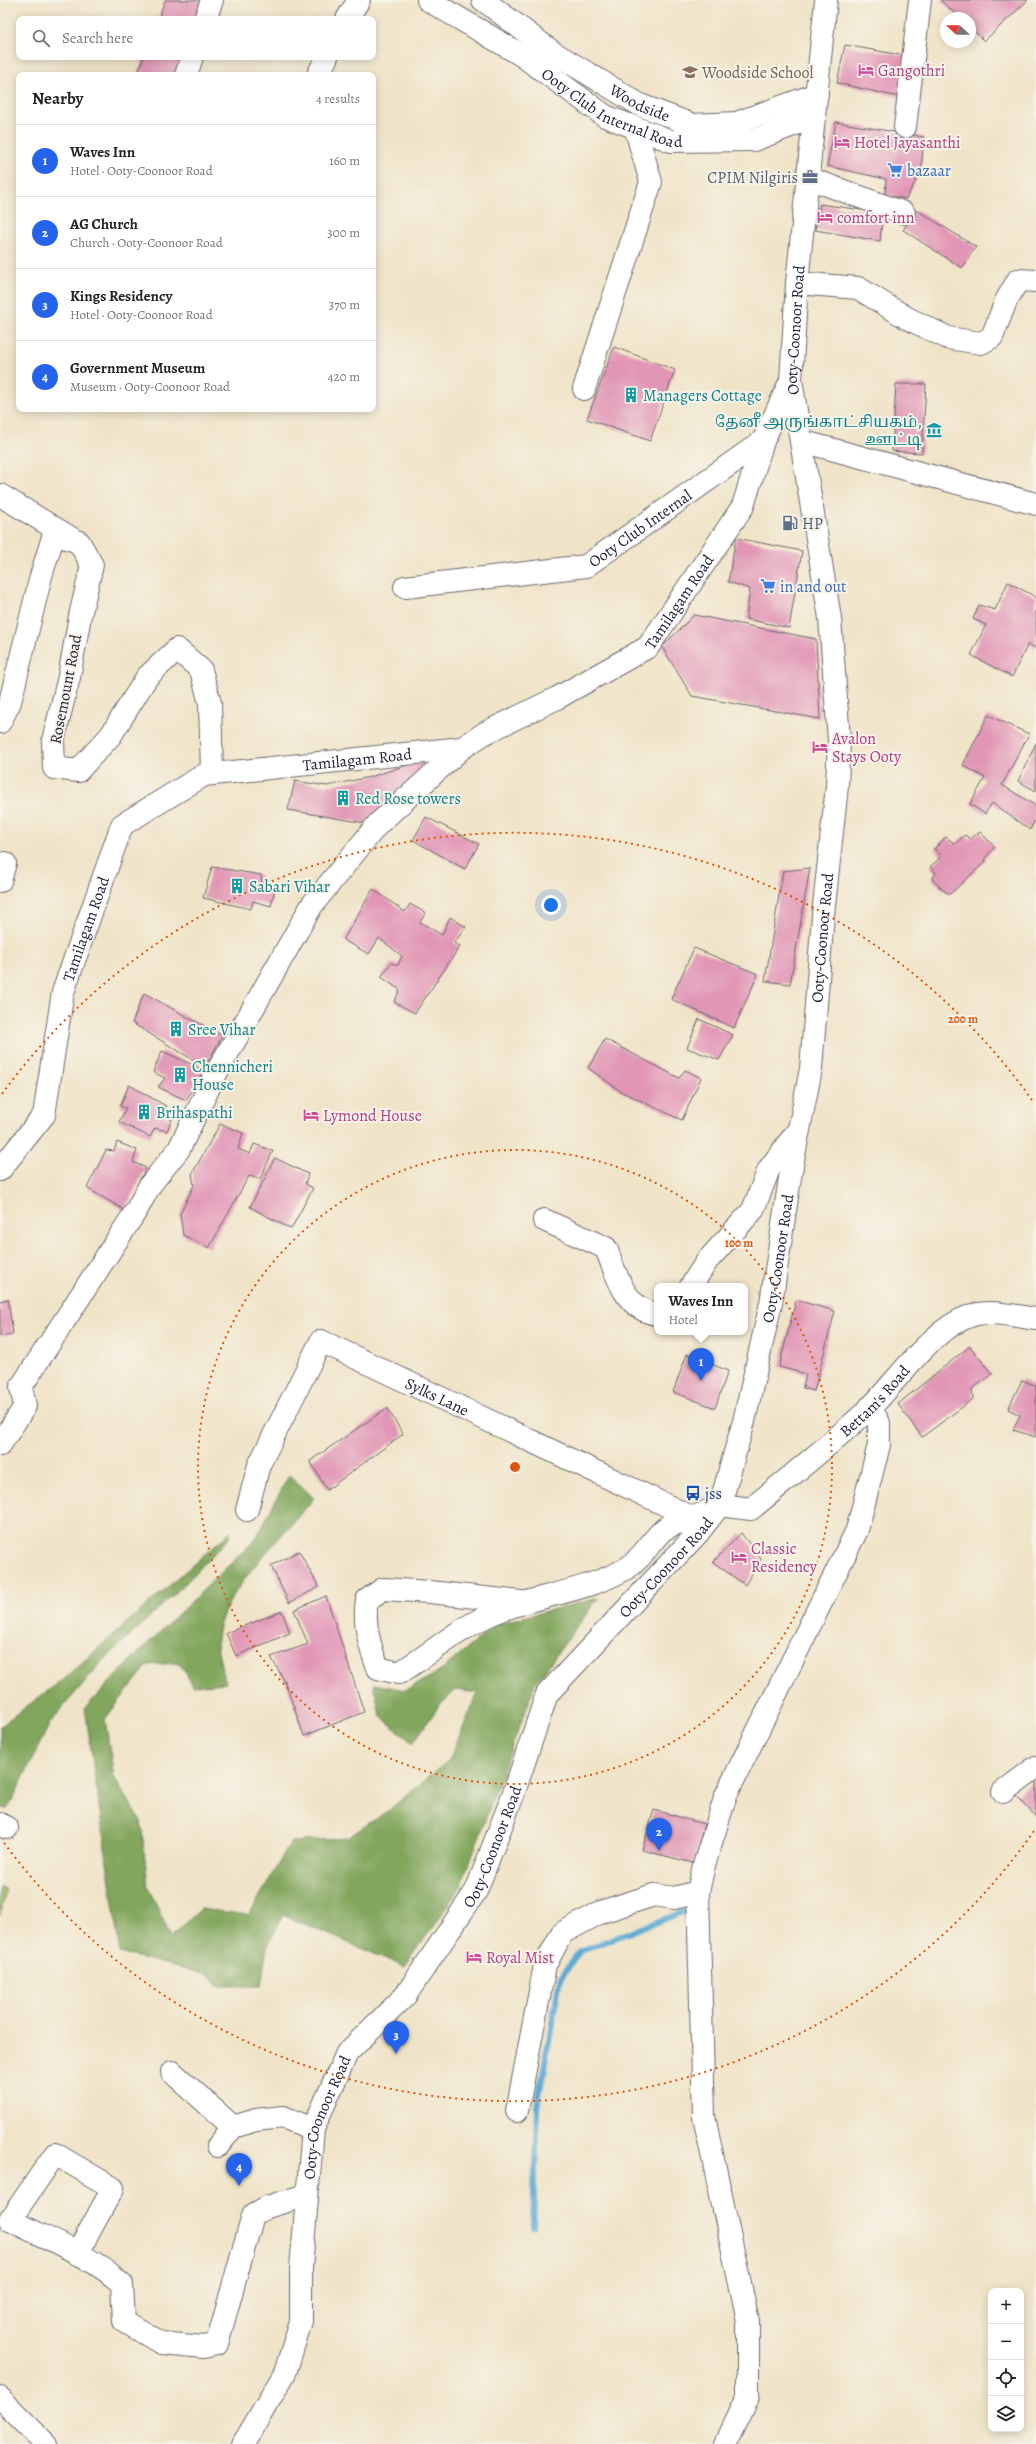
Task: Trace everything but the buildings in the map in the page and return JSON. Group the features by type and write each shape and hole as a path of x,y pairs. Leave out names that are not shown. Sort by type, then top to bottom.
{"main road":[{"path":"206,16 212,0"},
{"name":"Ooty Club Internal Road","path":"428,0 523,56 604,116 671,141 754,140 814,117"},
{"name":"Woodside","path":"483,0 554,53 640,105 693,125 736,123 817,94"},
{"name":"Ooty-Coonoor Road","path":"243,2444 285,2373 301,2321 301,2268 313,2129 347,2053 405,1996 476,1891 513,1795 547,1694 698,1533 720,1505 744,1421 771,1303 799,1129 811,1069 823,915 837,786 839,740 830,618 791,380 797,283 826,0"},
{"path":"905,127 920,0"},
{"path":"187,72 191,60"},
{"path":"320,72 326,60"},
{"path":"584,389 651,182 635,127"},
{"path":"808,178 904,214"},
{"path":"797,283 858,288 907,318 948,338 981,343 992,337 1006,301 1018,280 1036,281"},
{"name":"Tamilagam Road","path":"3,1162 44,1115 63,992 122,825 204,775 212,773 462,748 485,733 557,698 648,647 743,506 763,441 791,380"},
{"name":"Ooty Club Internal","path":"405,586 586,566 763,441"},
{"path":"801,441 1036,504"},
{"path":"0,495 79,542"},
{"path":"0,512 54,534 79,542"},
{"path":"0,722 10,702 41,576 54,534"},
{"name":"Rosemount Road","path":"79,542 92,565 80,616 69,677 53,741 54,768 78,770 111,735 147,677 177,648 201,670 210,703 212,773"},
{"path":"0,1417 124,1229 150,1185 179,1149 214,1077 312,905 378,824 462,748"},
{"path":"692,1283 716,1250 753,1210 769,1169 799,1129"},
{"path":"544,1220 606,1248 627,1297 654,1314"},
{"name":"Bettam's Road","path":"720,1505 751,1508 870,1407 918,1354 952,1325 970,1316 993,1313 1036,1319"},
{"name":"Sylks Lane","path":"247,1510 259,1465 321,1342 693,1518"},
{"path":"0,1445 25,1406 21,1387"},
{"path":"725,2444 748,2396 748,2321 704,2117 698,1892 704,1866 726,1795 857,1530 879,1445 879,1423 870,1407"},
{"path":"521,1602 430,1592 383,1589 367,1600 365,1608 371,1651 378,1668 399,1673 426,1657 473,1623 521,1602 588,1586 628,1568 663,1530 720,1505"},
{"path":"1003,1792 1036,1767"},
{"path":"516,2112 545,1965 562,1933 601,1912 654,1895 674,1898 698,1892"},
{"path":"172,2072 233,2127"},
{"path":"218,2146 233,2127 256,2120 283,2117 313,2129"},
{"path":"77,2254 113,2188 55,2154 10,2220 77,2254 105,2268 122,2284 124,2321 160,2343 203,2347 217,2344 253,2216 267,2207 308,2195"},
{"path":"0,2398 46,2444"}],"green space":[{"path":"289,1475 314,1498 254,1567 239,1586 227,1606 219,1625 217,1644 219,1659 226,1683 193,1686 180,1663 148,1665 105,1719 114,1777 141,1821 148,1887 171,1937 201,1909 249,1915 291,1842 347,1838 389,1810 449,1760 478,1693 456,1690 439,1706 413,1743 380,1716 374,1684 405,1690 439,1672 496,1624 598,1598 535,1684 461,1886 405,1967 283,1915 267,1947 261,1986 220,1986 206,1974 120,1953 85,1708 135,1656 255,1540"},
{"path":"231,1531 229,1538 181,1588 102,1662 70,1699 50,1723 8,1809 0,1808 0,1726 61,1681"},
{"path":"0,1887 6,1889 0,1916"}],"waterway":[{"path":"533,2227 537,2107 560,1979 580,1951 694,1908"}],"place":[{"name":"Gangothri","path":"866,70"},
{"name":"Woodside School","path":"690,72"},
{"name":"Hotel Jayasanthi","path":"842,142"},
{"name":"bazaar","path":"895,170"},
{"name":"CPIM Nilgiris","path":"810,177"},
{"name":"comfort inn","path":"825,217"},
{"name":"Managers Cottage","path":"631,395"},
{"name":"தேனீ அருங்காட்சியகம், ஊட்டி","path":"934,430"},
{"name":"HP","path":"790,523"},
{"name":"in and out","path":"768,586"},
{"name":"Avalon Stays Ooty","path":"820,747"},
{"name":"Red Rose towers","path":"343,798"},
{"name":"Sabari Vihar","path":"237,886"},
{"name":"Sree Vihar","path":"176,1029"},
{"name":"Chennicheri House","path":"180,1075"},
{"name":"Brihaspathi","path":"144,1112"},
{"name":"Lymond House","path":"311,1115"},
{"name":"Waves Inn","path":"701,1381"},
{"name":"jss","path":"693,1493"},
{"name":"Classic Residency","path":"739,1557"},
{"name":"AG Church","path":"659,1851"},
{"name":"Royal Mist","path":"474,1957"},
{"name":"Kings Residency","path":"396,2054"},
{"name":"Government Museum","path":"239,2186"}]}
